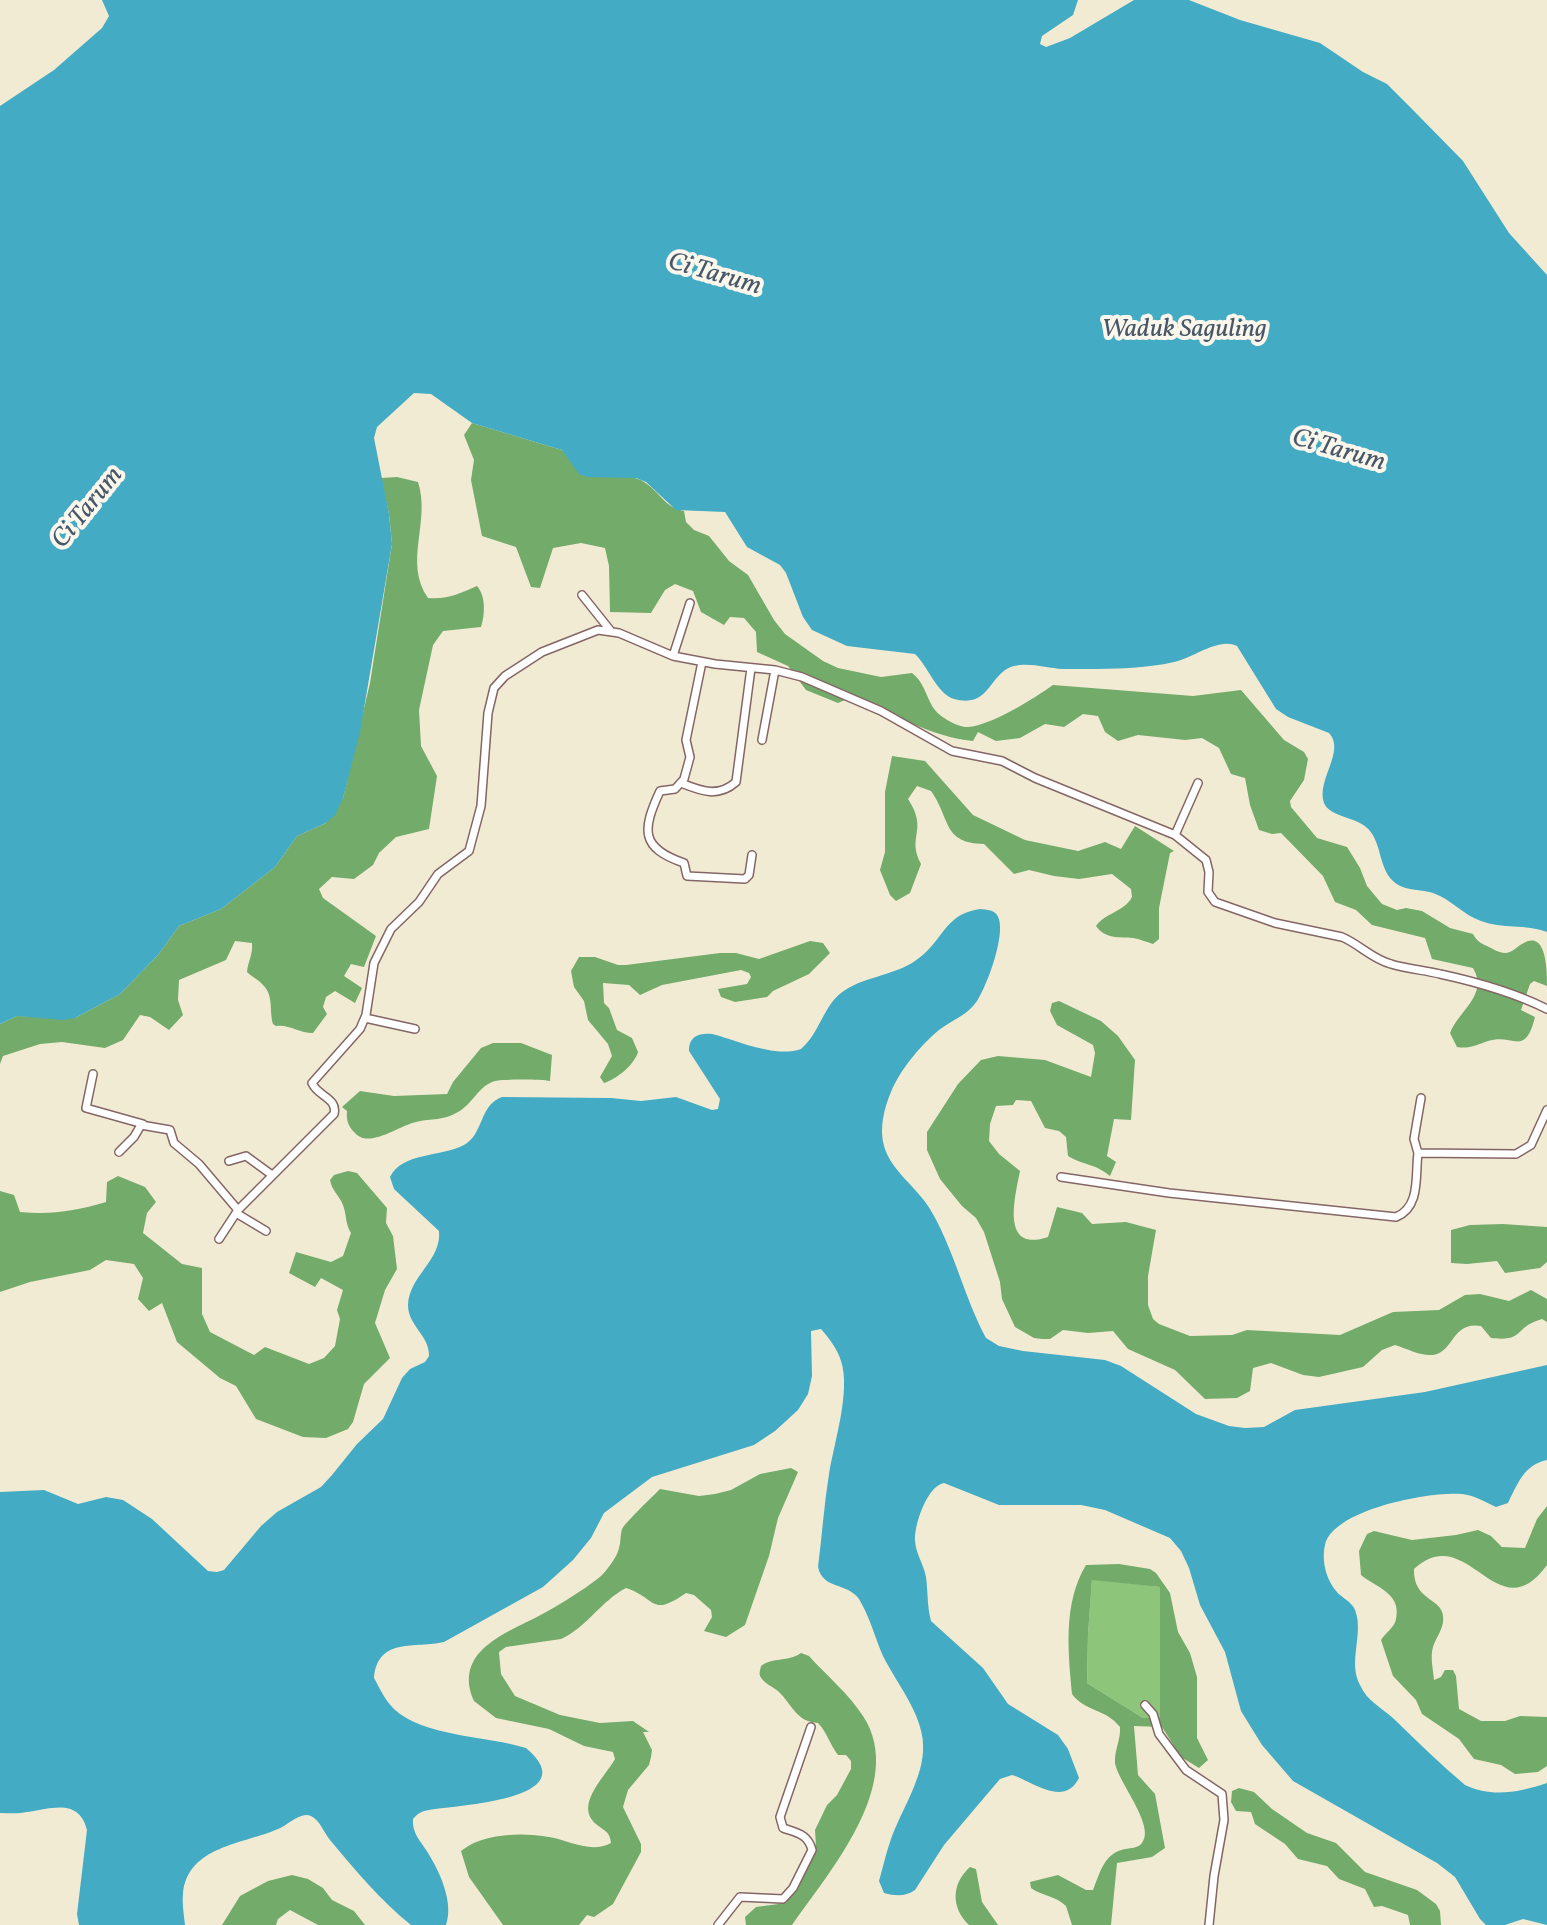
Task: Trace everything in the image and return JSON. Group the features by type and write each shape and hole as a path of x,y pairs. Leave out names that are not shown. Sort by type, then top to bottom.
{"street":[{"path":"582,595 610,630 673,656 775,670 802,677 881,711 952,751 1002,761 1035,778 1175,835 1206,860 1208,892 1215,902 1275,923 1342,937 1374,958 1393,965 1510,992 1547,1009"},
{"path":"673,656 690,603"},
{"path":"219,1239 237,1211 334,1114 333,1102 313,1088 312,1083 355,1037 365,1018 374,963 391,929 419,902 438,874 464,856 470,848 481,806 488,713 494,688 505,676 542,652 588,633 610,630"},
{"path":"702,662 686,740 690,757 681,783 673,789 662,789 657,798 648,832 649,840 667,859 684,863 687,876 745,879 749,875 752,855"},
{"path":"681,783 715,792 729,788 736,782 751,668"},
{"path":"762,740 775,670"},
{"path":"1175,835 1198,783"},
{"path":"365,1018 415,1029"},
{"path":"93,1074 86,1108 171,1130 174,1143 199,1164 237,1211 266,1231"},
{"path":"1061,1177 1169,1193 1396,1217 1404,1213 1415,1195 1418,1153 1414,1139 1421,1098"},
{"path":"1418,1153 1516,1154 1531,1145 1547,1110"},
{"path":"119,1152 143,1124"},
{"path":"229,1161 246,1156 272,1175"},
{"path":"1145,1705 1153,1714 1159,1734 1186,1770 1222,1794 1224,1820 1209,1925"},
{"path":"718,1925 740,1897 783,1899 793,1888 812,1850 803,1835 783,1828 780,1817 811,1727"}],"green space":[{"path":"472,423 562,450 587,477 624,476 644,482 667,503 684,511 686,522 694,530 709,536 729,561 748,575 785,634 838,668 881,677 912,673 920,681 937,713 960,726 977,725 1000,717 1053,685 1193,696 1241,690 1284,740 1304,752 1308,759 1304,780 1290,801 1291,807 1317,838 1347,847 1367,886 1382,904 1397,910 1422,911 1450,928 1473,934 1481,943 1500,952 1510,952 1530,941 1541,946 1546,962 1547,986 1534,981 1530,984 1521,1010 1535,1017 1527,1037 1522,1041 1497,1039 1457,1047 1450,1033 1475,994 1477,978 1473,968 1432,959 1425,938 1372,925 1356,910 1335,902 1323,876 1281,833 1259,830 1245,778 1231,774 1219,748 1202,738 1185,740 1138,735 1118,741 1105,732 1098,716 1083,714 1064,727 1045,724 1020,738 996,741 978,732 973,741 958,739 927,730 854,696 838,703 806,690 788,666 757,652 756,632 744,618 730,617 724,625 701,612 693,591 675,584 665,590 651,613 610,612 609,566 605,548 581,543 553,548 540,588 531,587 516,547 482,536 471,480 474,460 464,435"},
{"path":"397,477 418,482 422,512 418,570 428,598 448,597 477,586 484,611 481,627 443,631 433,645 419,710 421,746 437,776 429,829 396,837 379,853 373,865 354,879 332,877 319,889 323,898 376,936 364,967 351,964 344,976 362,988 355,1003 335,991 326,997 323,1007 327,1014 313,1033 276,1026 266,989 247,972 252,943 235,941 226,960 179,980 178,1000 183,1015 169,1030 150,1017 140,1015 123,1040 105,1048 62,1042 40,1044 3,1056 0,1064 0,1024 17,1016 75,1018 120,994 158,955 179,926 221,909 275,867 297,836 326,823 343,798 370,683 392,544 381,478"},
{"path":"892,756 925,761 973,815 1025,840 1078,851 1105,842 1121,849 1135,826 1174,851 1170,853 1159,908 1159,939 1153,944 1136,938 1113,936 1096,926 1132,897 1131,889 1112,874 1079,879 1029,870 1014,874 984,844 970,843 954,834 931,791 917,786 908,799 917,819 916,847 921,864 910,893 896,901 890,895 880,870 885,852 885,792"},
{"path":"810,941 823,943 830,953 809,974 767,997 735,1002 721,997 718,989 747,984 751,977 741,970 662,985 640,995 629,985 603,983 604,1003 617,1030 632,1038 638,1052 624,1071 604,1083 600,1077 612,1056 608,1044 588,1020 584,1001 574,987 571,971 579,957 595,957 618,965 720,953 736,953 759,959"},
{"path":"1059,1001 1101,1021 1118,1036 1135,1060 1131,1120 1114,1119 1107,1156 1116,1162 1110,1176 1068,1156 1066,1137 1059,1131 1045,1128 1031,1101 1016,1100 1013,1105 996,1106 989,1141 1020,1171 1014,1220 1023,1237 1033,1240 1048,1237 1057,1207 1082,1213 1092,1224 1126,1222 1156,1230 1148,1276 1148,1305 1153,1319 1159,1324 1190,1336 1232,1335 1247,1330 1340,1335 1393,1312 1439,1310 1465,1295 1480,1294 1509,1301 1531,1290 1547,1299 1547,1322 1542,1319 1533,1322 1515,1336 1502,1339 1491,1338 1481,1326 1471,1326 1459,1332 1440,1353 1423,1354 1395,1345 1382,1350 1363,1367 1319,1377 1303,1375 1271,1363 1253,1368 1250,1391 1237,1398 1205,1399 1175,1370 1128,1349 1113,1331 1088,1333 1063,1330 1050,1339 1042,1339 1015,1327 1002,1299 1000,1282 984,1232 976,1218 940,1179 927,1150 927,1132 958,1084 981,1060 998,1056 1045,1060 1091,1077 1095,1053 1093,1045 1057,1025 1050,1011 1052,1003"},
{"path":"493,1043 521,1043 552,1055 550,1081 495,1081 453,1115 416,1122 376,1138 361,1137 349,1125 347,1111 342,1107 360,1091 394,1096 447,1094 481,1048"},
{"path":"348,1171 357,1173 387,1208 386,1223 393,1236 397,1269 385,1290 375,1323 390,1358 364,1384 348,1429 326,1438 303,1437 256,1419 236,1386 220,1378 177,1342 162,1303 149,1311 138,1299 143,1278 134,1264 106,1260 90,1270 30,1282 0,1292 0,1191 14,1195 20,1212 63,1212 106,1202 107,1182 118,1176 145,1187 156,1202 147,1213 143,1233 182,1264 202,1268 202,1314 210,1332 254,1355 265,1347 309,1364 324,1358 335,1346 340,1319 337,1310 343,1290 321,1278 315,1287 289,1273 296,1252 331,1262 343,1256 351,1233 343,1205 330,1180 334,1175"},
{"path":"1470,1225 1547,1227 1547,1262 1540,1268 1505,1273 1497,1261 1451,1263 1451,1230"},
{"path":"791,1468 798,1472 778,1518 769,1556 745,1625 726,1637 704,1631 712,1617 711,1610 694,1595 686,1593 659,1605 626,1588 561,1639 506,1647 499,1652 501,1674 515,1696 560,1715 600,1723 633,1721 649,1732 643,1732 652,1750 649,1765 628,1790 623,1807 641,1844 641,1852 613,1904 594,1917 587,1915 579,1925 503,1925 469,1877 461,1851 491,1837 515,1834 549,1837 587,1847 611,1843 608,1834 590,1816 588,1808 594,1791 615,1759 613,1752 584,1746 549,1729 496,1718 474,1701 469,1684 470,1670 476,1658 496,1639 560,1604 603,1574 618,1551 622,1529 660,1489 699,1496 715,1494 731,1490 760,1474"},
{"path":"1547,1506 1547,1565 1529,1583 1513,1588 1497,1583 1451,1557 1433,1557 1414,1569 1418,1587 1438,1606 1443,1616 1442,1628 1432,1651 1434,1680 1441,1677 1445,1670 1453,1670 1459,1709 1481,1721 1505,1721 1520,1716 1547,1717 1547,1766 1538,1772 1515,1774 1501,1765 1474,1759 1459,1739 1422,1714 1416,1700 1393,1676 1381,1640 1395,1622 1397,1610 1386,1592 1361,1575 1359,1551 1367,1534 1374,1531 1412,1540 1478,1530 1491,1536 1502,1547 1525,1548 1537,1519"},
{"path":"1119,1564 1150,1569 1170,1593 1178,1632 1190,1653 1197,1677 1197,1738 1208,1760 1199,1768 1181,1757 1162,1727 1134,1726 1138,1775 1155,1794 1165,1848 1152,1857 1117,1863 1111,1925 1072,1925 1066,1906 1031,1888 1030,1882 1058,1875 1086,1890 1093,1890 1107,1859 1118,1851 1139,1846 1145,1835 1140,1815 1115,1763 1120,1727 1072,1694 1070,1611 1086,1565","holes":["1092,1580 1160,1587 1160,1718 1143,1718 1087,1683"]},
{"path":"1092,1579 1160,1587 1160,1718 1143,1718 1087,1683"},
{"path":"801,1653 809,1656 863,1716 874,1742 876,1769 870,1798 858,1826 792,1925 746,1925 745,1917 756,1907 786,1903 816,1847 815,1830 827,1805 837,1795 851,1769 851,1761 846,1755 838,1755 818,1723 799,1716 778,1691 760,1676 761,1666 765,1663"},
{"path":"1239,1788 1254,1792 1272,1809 1307,1833 1336,1843 1365,1872 1417,1890 1436,1904 1441,1925 1410,1925 1408,1915 1382,1906 1374,1907 1365,1889 1339,1879 1327,1866 1298,1859 1285,1844 1255,1824 1251,1812 1236,1811 1231,1802 1232,1791"},
{"path":"970,1867 976,1869 982,1902 998,1925 969,1925 959,1911 957,1888"},
{"path":"292,1875 308,1879 323,1888 332,1900 354,1911 365,1925 318,1925 290,1910 278,1919 276,1925 222,1925 240,1896 268,1881"}],"water":[{"name":"Waduk Saguling","path":"102,0 1078,0 1073,15 1042,36 1040,44 1046,47 1070,38 1134,0 1189,0 1240,20 1320,43 1387,84 1463,161 1509,233 1547,275 1547,932 1481,921 1439,896 1393,881 1371,832 1327,808 1324,803 1324,785 1334,748 1329,733 1276,709 1237,646 1222,644 1161,665 1063,669 1014,666 999,675 983,695 966,701 954,699 943,692 915,654 847,646 812,630 803,617 786,573 780,565 747,547 725,512 676,510 646,482 636,478 587,477 579,474 562,450 472,423 431,394 414,393 377,427 374,438 392,544 360,732 343,798 335,815 326,823 297,836 275,867 221,909 179,926 158,955 120,994 75,1018 63,1020 17,1016 0,1024 0,106 54,70 102,28 109,16"},
{"path":"980,909 994,912 1000,922 998,945 986,983 973,1006 932,1036 905,1067 888,1098 882,1133 887,1155 925,1201 938,1224 986,1338 999,1346 1023,1351 1105,1360 1121,1366 1196,1414 1229,1426 1245,1428 1264,1427 1295,1410 1425,1392 1547,1365 1547,1460 1527,1471 1508,1503 1496,1507 1471,1496 1448,1494 1385,1505 1345,1521 1332,1532 1325,1545 1324,1558 1332,1585 1355,1610 1358,1630 1355,1668 1363,1691 1370,1700 1465,1785 1485,1791 1506,1792 1547,1783 1547,1925 1523,1919 1505,1925 1486,1925 1455,1877 1437,1863 1293,1781 1262,1745 1241,1711 1225,1652 1200,1605 1181,1551 1170,1538 1105,1510 1081,1505 999,1505 944,1483 927,1498 915,1534 926,1577 931,1621 983,1668 1008,1704 1058,1735 1068,1749 1079,1778 1073,1787 1056,1792 1012,1775 1000,1779 944,1845 915,1890 900,1895 884,1893 879,1881 891,1839 919,1774 923,1739 916,1715 883,1656 859,1599 848,1590 830,1583 818,1567 827,1486 844,1387 840,1357 821,1329 811,1331 812,1376 808,1394 798,1410 775,1431 754,1445 652,1477 604,1513 591,1538 573,1560 543,1587 444,1642 391,1650 377,1665 374,1678 383,1694 394,1709 407,1718 439,1730 526,1748 541,1765 541,1779 530,1789 488,1802 424,1811 413,1819 415,1833 441,1878 448,1907 446,1925 411,1925 359,1874 317,1820 307,1815 206,1856 187,1878 183,1894 185,1925 79,1925 77,1914 87,1830 83,1820 71,1809 63,1808 0,1813 0,1492 44,1490 78,1504 106,1497 123,1500 152,1519 208,1571 224,1570 277,1512 321,1487 383,1419 402,1378 429,1356 426,1343 411,1319 408,1305 414,1285 436,1251 439,1231 394,1189 390,1177 396,1169 413,1159 464,1145 475,1134 489,1106 502,1097 641,1101 676,1097 712,1110 718,1109 720,1099 689,1051 696,1036 712,1034 757,1048 780,1051 801,1049 841,993 858,983 915,961 958,917"}],"water label":[{"name":"Ci Tarum","path":"714,276"},
{"name":"Ci Tarum","path":"1338,452"},
{"name":"Ci Tarum","path":"89,509"}]}
